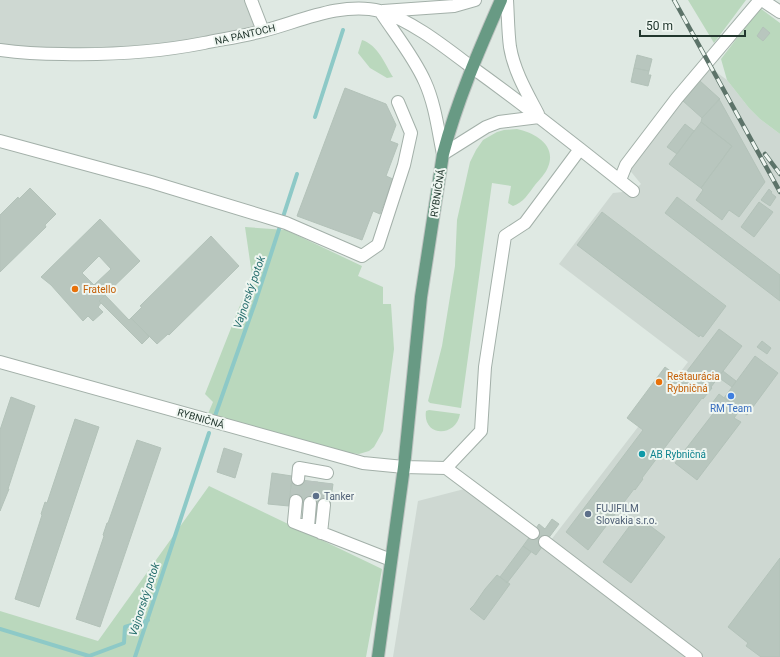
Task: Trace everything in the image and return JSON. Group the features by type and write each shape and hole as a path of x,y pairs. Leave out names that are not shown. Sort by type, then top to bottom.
{"main road":[{"name":"RYBNIČNÁ","path":"378,657 404,467 421,297 443,154 449,131 473,67 501,0"}],"street":[{"path":"251,0 263,31"},
{"path":"380,11 454,6 475,0"},
{"path":"380,11 417,66 425,82 430,96 443,154 486,127 499,122 539,117 521,82 513,59 509,40 506,0"},
{"path":"620,180 626,166 672,104 709,62 743,19 761,0 780,12"},
{"name":"NA PÁNTOCH","path":"0,50 29,53 87,55 142,52 203,44 263,31 321,14 343,10 363,9 380,11 420,30 436,40 580,148 633,191"},
{"path":"0,141 151,182 286,223 362,256 378,245 404,165 411,133 398,102"},
{"path":"446,468 481,431 485,366 505,236 525,223 580,148"},
{"name":"RYBNIČNÁ","path":"0,362 363,463 404,467"},
{"path":"298,479 300,468 313,476 327,478 341,457"},
{"path":"404,467 446,468 533,533"},
{"path":"296,501 294,522 391,560"},
{"path":"308,527 310,503"},
{"path":"321,533 324,505"},
{"path":"545,542 696,657"}],"shaded area":[{"path":"0,0 251,0 263,31 183,47 0,50"},
{"path":"707,65 727,80 749,108 760,119 780,134 780,657 393,657 418,501 472,487 548,544 688,362 559,264 613,193 633,191 641,184 628,168"}],"green space":[{"path":"688,0 746,0 714,43"},
{"path":"760,8 780,23 780,134 760,119 749,108 727,80 721,59"},
{"path":"362,40 368,42 377,50 393,77 387,78 370,68 358,53"},
{"path":"517,129 531,134 543,141 549,152 550,159 548,167 526,197 517,205 513,206 508,203 511,186 492,183 461,408 430,403 428,401 442,346 455,266 457,220 470,162 483,140 497,132"},
{"path":"245,227 286,230 362,266 358,276 383,287 383,304 391,304 394,349 383,431 374,447 369,451 359,454 350,453 207,416 213,402 205,394 252,275"},
{"path":"429,410 460,414 457,422 452,427 440,431 434,430 429,426 426,420 426,411"},
{"path":"209,486 382,569 366,657 0,657 0,611 98,641"}],"building":[{"path":"763,27 770,33 763,41 757,36"},
{"path":"637,55 652,59 649,71 634,68"},
{"path":"634,68 649,71 648,75 651,75 648,86 631,82"},
{"path":"700,81 720,99 702,118 683,101"},
{"path":"345,88 386,104 396,125 390,141 398,144 386,176 393,179 380,214 373,211 362,240 297,216"},
{"path":"719,99 765,182 739,217 729,210 722,220 696,200 703,190 701,188 732,146 701,122 702,118"},
{"path":"701,122 732,146 701,188 669,164"},
{"path":"685,124 694,131 677,154 667,147"},
{"path":"30,188 56,214 45,225 46,227 0,272 0,215 18,197 19,199"},
{"path":"769,189 776,197 770,206 761,200"},
{"path":"677,197 780,275 780,301 665,213"},
{"path":"759,202 773,212 754,237 741,227"},
{"path":"602,212 726,306 703,337 700,335 699,337 577,245"},
{"path":"100,219 140,261 99,301 101,303 98,307 103,312 93,321 88,316 83,321 51,285 41,277","holes":["99,256 111,269 94,285 82,273"]},
{"path":"211,236 239,266 169,335 168,334 157,344 131,318 142,307 140,306"},
{"path":"105,295 129,320 131,318 149,337 142,344 99,301"},
{"name":"AB Rybničná","path":"719,329 742,346 711,387 712,388 703,399 702,398 642,478 643,479 635,490 634,489 588,550 566,532 643,430 627,418 665,367 681,379"},
{"path":"762,341 771,348 767,354 757,347"},
{"path":"755,356 778,373 747,415 724,398"},
{"path":"723,371 736,381 732,387 718,377"},
{"path":"719,394 740,410 734,418 741,422 697,480 675,463 719,406 713,402"},
{"path":"11,397 35,406 9,489 0,511 0,430"},
{"path":"75,419 99,427 39,607 15,599 45,502 47,503"},
{"path":"137,440 161,448 100,627 76,619 107,523"},
{"path":"224,448 242,454 235,478 217,472"},
{"path":"272,473 292,476 289,506 268,504"},
{"path":"292,479 333,484 330,505 290,501"},
{"path":"637,516 665,537 631,583 603,562"},
{"path":"552,519 559,524 536,555 523,546 539,524 545,529"},
{"path":"523,546 531,552 507,583 500,577"},
{"path":"780,558 780,657 761,657 746,646 748,643 728,627"},
{"path":"497,575 510,584 484,620 470,609"}],"waterway":[{"name":"Vajnorský potok","path":"315,117 343,30"},
{"name":"Vajnorský potok","path":"215,416 256,300 297,174"},
{"name":"Vajnorský potok","path":"135,657 209,433"},
{"path":"0,629 89,656 124,643 125,627 148,620"}],"tunnel":[{"path":"296,501 298,479"},
{"path":"310,503 312,481"},
{"path":"324,505 326,483"}],"railway":[{"path":"674,0 780,192"},
{"path":"765,154 780,174"}],"place":[{"name":"Fratello","path":"75,289"},
{"name":"Reštaurácia Rybničná","path":"659,382"},
{"name":"RM Team","path":"731,396"},
{"name":"AB Rybničná","path":"642,454"},
{"name":"Tanker","path":"316,496"},
{"name":"FUJIFILM Slovakia s.r.o.","path":"588,514"}]}
